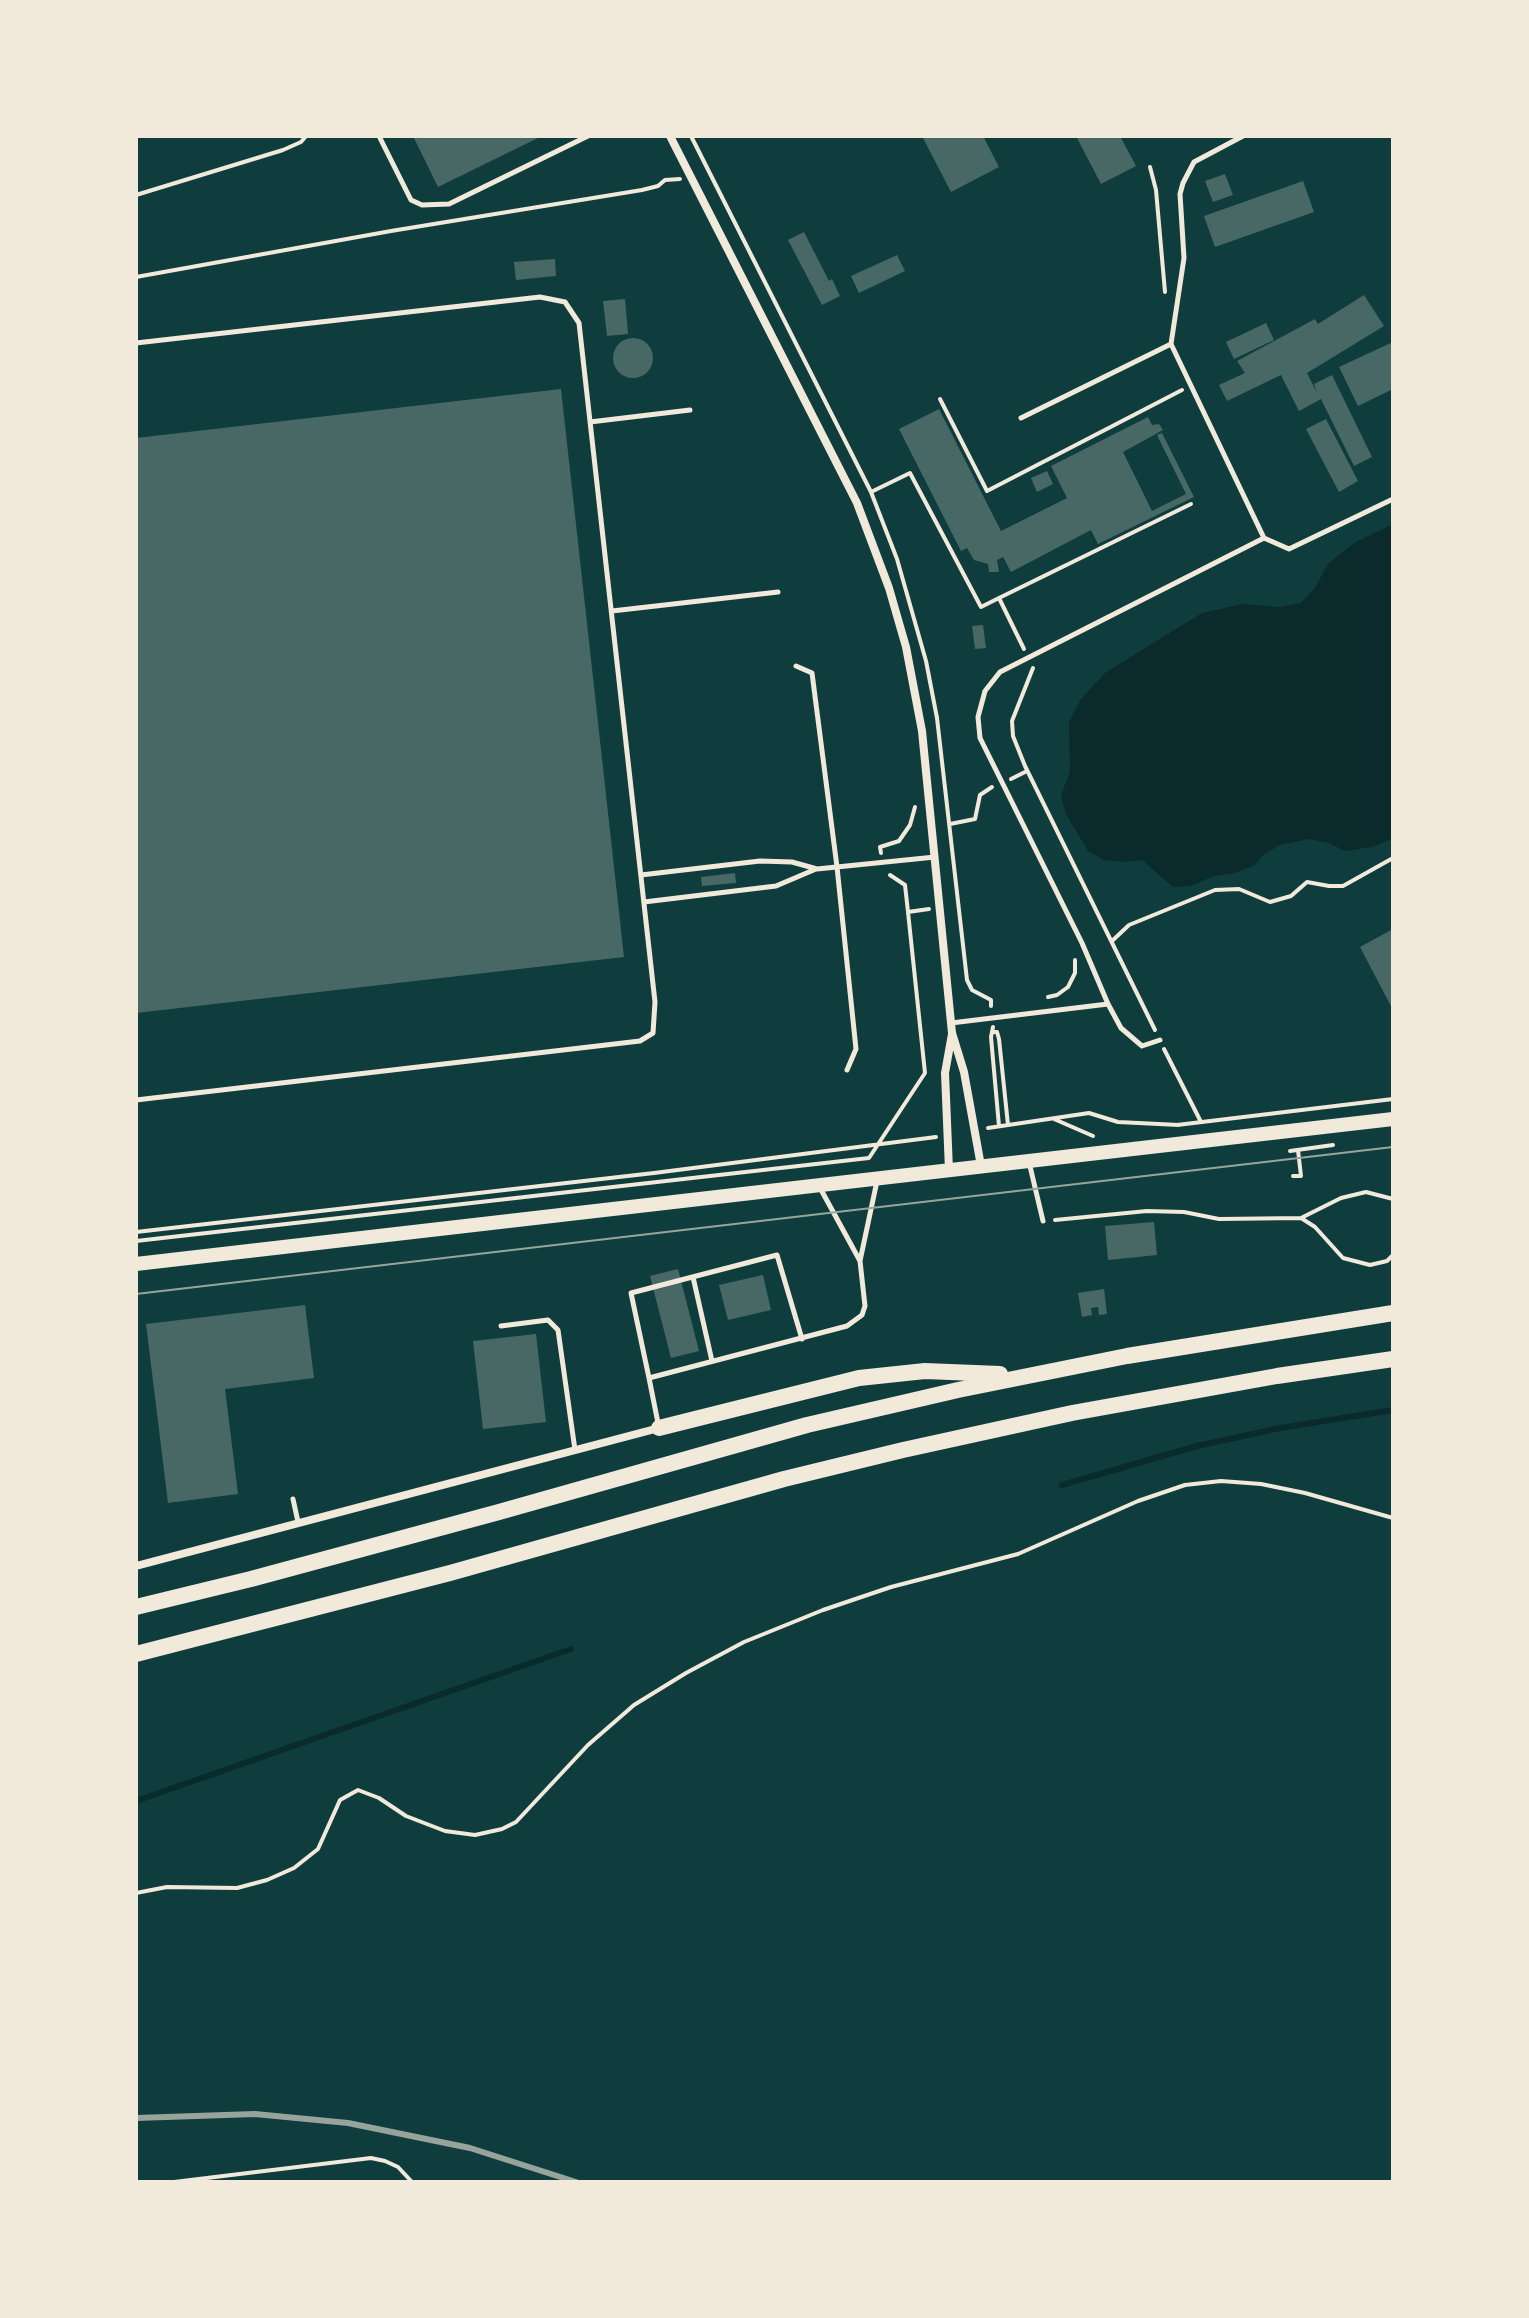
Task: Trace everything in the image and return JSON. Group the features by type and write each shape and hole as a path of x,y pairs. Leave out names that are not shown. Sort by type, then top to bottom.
{"main road":[{"path":"136,1264 1393,1119"},
{"path":"136,1607 485,1516 807,1425 1025,1375 1393,1313"},
{"path":"136,1654 450,1573 784,1479 903,1450 1130,1402 1393,1359"},
{"path":"659,1428 892,1372 1025,1375"}],"street":[{"path":"670,136 839,467 882,568 906,647 917,701 936,857 952,1033 964,1072 981,1166"},
{"path":"949,1170 945,1073 952,1033"},
{"path":"136,1566 659,1428"}],"lane":[{"path":"379,136 411,200 422,205 438,205 449,204 588,136"},
{"path":"1243,136 1194,162 1183,183 1180,194 1184,258 1171,344 1264,538 1289,549 1393,499"},
{"path":"136,343 540,297 565,302 579,323 655,1002 653,1033 640,1041 136,1100"},
{"path":"1021,418 1171,344"},
{"path":"590,422 690,410"},
{"path":"1160,1040 1142,1046 1121,1028 980,738 978,717 985,691 1000,672 1264,538"},
{"path":"611,611 778,592"},
{"path":"796,666 812,673 837,867 856,1049 847,1070"},
{"path":"644,902 776,886 817,869 936,857"},
{"path":"641,875 774,860 817,869"},
{"path":"951,1023 1108,1004"},
{"path":"1028,1161 1043,1221"},
{"path":"649,1378 847,1326 862,1315 865,1306 860,1261 877,1178"},
{"path":"818,1185 860,1261"},
{"path":"659,1428 631,1293 777,1255 802,1339"},
{"path":"693,1277 712,1361"},
{"path":"501,1326 548,1320 555,1324 575,1450"},
{"path":"293,1499 298,1522"}],"path":[{"path":"136,195 283,150 301,142 306,136"},
{"path":"1150,167 1158,203 1165,295 1176,316"},
{"path":"136,277 642,190 658,186 665,180 692,178"},
{"path":"677,179 682,189"},
{"path":"940,399 987,491 1191,386"},
{"path":"871,492 910,473 981,607 1191,504"},
{"path":"999,598 1034,671 1012,721 1013,736 1201,1122"},
{"path":"136,1241 869,1158 925,1073 905,885 896,876 883,874 880,847 899,841 910,825 916,804"},
{"path":"950,824 972,821"},
{"path":"1112,941 1129,925 1215,890 1239,889 1270,902 1291,896 1307,882 1343,886 1393,858"},
{"path":"908,912 959,905"},
{"path":"1046,998 1057,995 1075,973 1075,959 1070,948"},
{"path":"991,1000 997,1002"},
{"path":"999,1126 993,1032 997,1032 999,1039 1008,1125"},
{"path":"1134,1130 1393,1099"},
{"path":"974,1131 1089,1113 1118,1122 1179,1125"},
{"path":"1051,1118 1090,1136 1105,1134"},
{"path":"136,1232 877,1146 946,1135"},
{"path":"1290,1151 1333,1145"},
{"path":"1293,1176 1301,1176 1298,1150"},
{"path":"1043,1221 1147,1211 1184,1212 1219,1219 1301,1218 1341,1198 1366,1192 1393,1199"},
{"path":"1301,1218 1315,1227 1343,1258 1370,1265 1387,1261 1393,1255"},
{"path":"136,1893 167,1887 237,1888 294,1868 318,1849 340,1800 358,1790 379,1798 406,1816 445,1831 475,1835 502,1829 516,1822 588,1745 634,1705 744,1642 891,1587 1018,1554 1138,1501 1185,1485 1221,1481 1261,1484 1393,1518"},
{"path":"174,2182 371,2158 398,2167 412,2182"}],"water":[{"path":"1393,524 1393,838 1372,847 1345,851 1329,843 1308,839 1280,845 1263,855 1255,865 1235,873 1214,876 1190,886 1173,887 1142,860 1104,860 1088,851 1066,814 1061,795 1070,772 1069,722 1081,699 1105,673 1202,613 1243,604 1280,607 1301,603 1315,588 1328,564 1354,543"}],"building":[{"path":"413,136 542,136 438,187"},
{"path":"922,136 983,136 999,167 951,192"},
{"path":"1076,136 1120,136 1136,166 1101,184"},
{"path":"1225,174 1233,195 1213,202 1205,181"},
{"path":"1303,181 1314,212 1215,247 1204,216"},
{"path":"804,232 840,296 822,305 788,240"},
{"path":"897,255 905,271 859,293 851,276"},
{"path":"555,259 556,276 516,280 514,262"},
{"path":"1364,295 1384,326 1307,373 1317,393 1314,384 1332,375 1372,457 1354,466 1321,399 1299,411 1281,375 1227,401 1219,385 1245,373 1237,361 1315,319 1318,324"},
{"path":"625,299 628,334 607,336 603,301"},
{"path":"1266,323 1274,340 1234,359 1226,342"},
{"path":"633,338 647,344 653,358 647,372 633,378 619,372 613,358 619,344"},
{"path":"1393,342 1393,389 1358,406 1339,367"},
{"path":"561,389 624,957 136,1013 136,438"},
{"path":"939,409 1001,531 1067,498 1051,466 1148,417 1152,425 1159,424 1163,430 1123,452 1152,511 1186,494 1157,435 1162,433 1194,497 1098,544 1091,530 1011,572 1003,557 997,560 999,572 989,572 988,564 974,560 967,548 961,551 899,429"},
{"path":"1326,419 1358,481 1339,492 1306,429"},
{"path":"1047,471 1053,484 1037,492 1031,478"},
{"path":"983,625 986,648 975,649 972,626"},
{"path":"735,873 736,883 702,886 701,877"},
{"path":"1393,929 1393,1010 1360,947"},
{"path":"1154,1222 1157,1255 1108,1260 1105,1226"},
{"path":"678,1269 699,1351 671,1358 650,1276"},
{"path":"763,1275 771,1310 728,1320 719,1285"},
{"path":"1104,1289 1107,1314 1099,1315 1098,1307 1091,1308 1092,1315 1082,1317 1078,1293"},
{"path":"305,1305 314,1378 225,1389 238,1494 168,1503 146,1324"},
{"path":"536,1334 546,1422 483,1429 473,1341"}],"waterway":[{"path":"1062,1485 1197,1446 1280,1428 1393,1410"},
{"path":"136,1801 571,1649"}],"tram line":[{"path":"136,1294 1393,1147"}],"railway":[{"path":"136,2118 255,2114 348,2123 470,2148 576,2182"}]}
